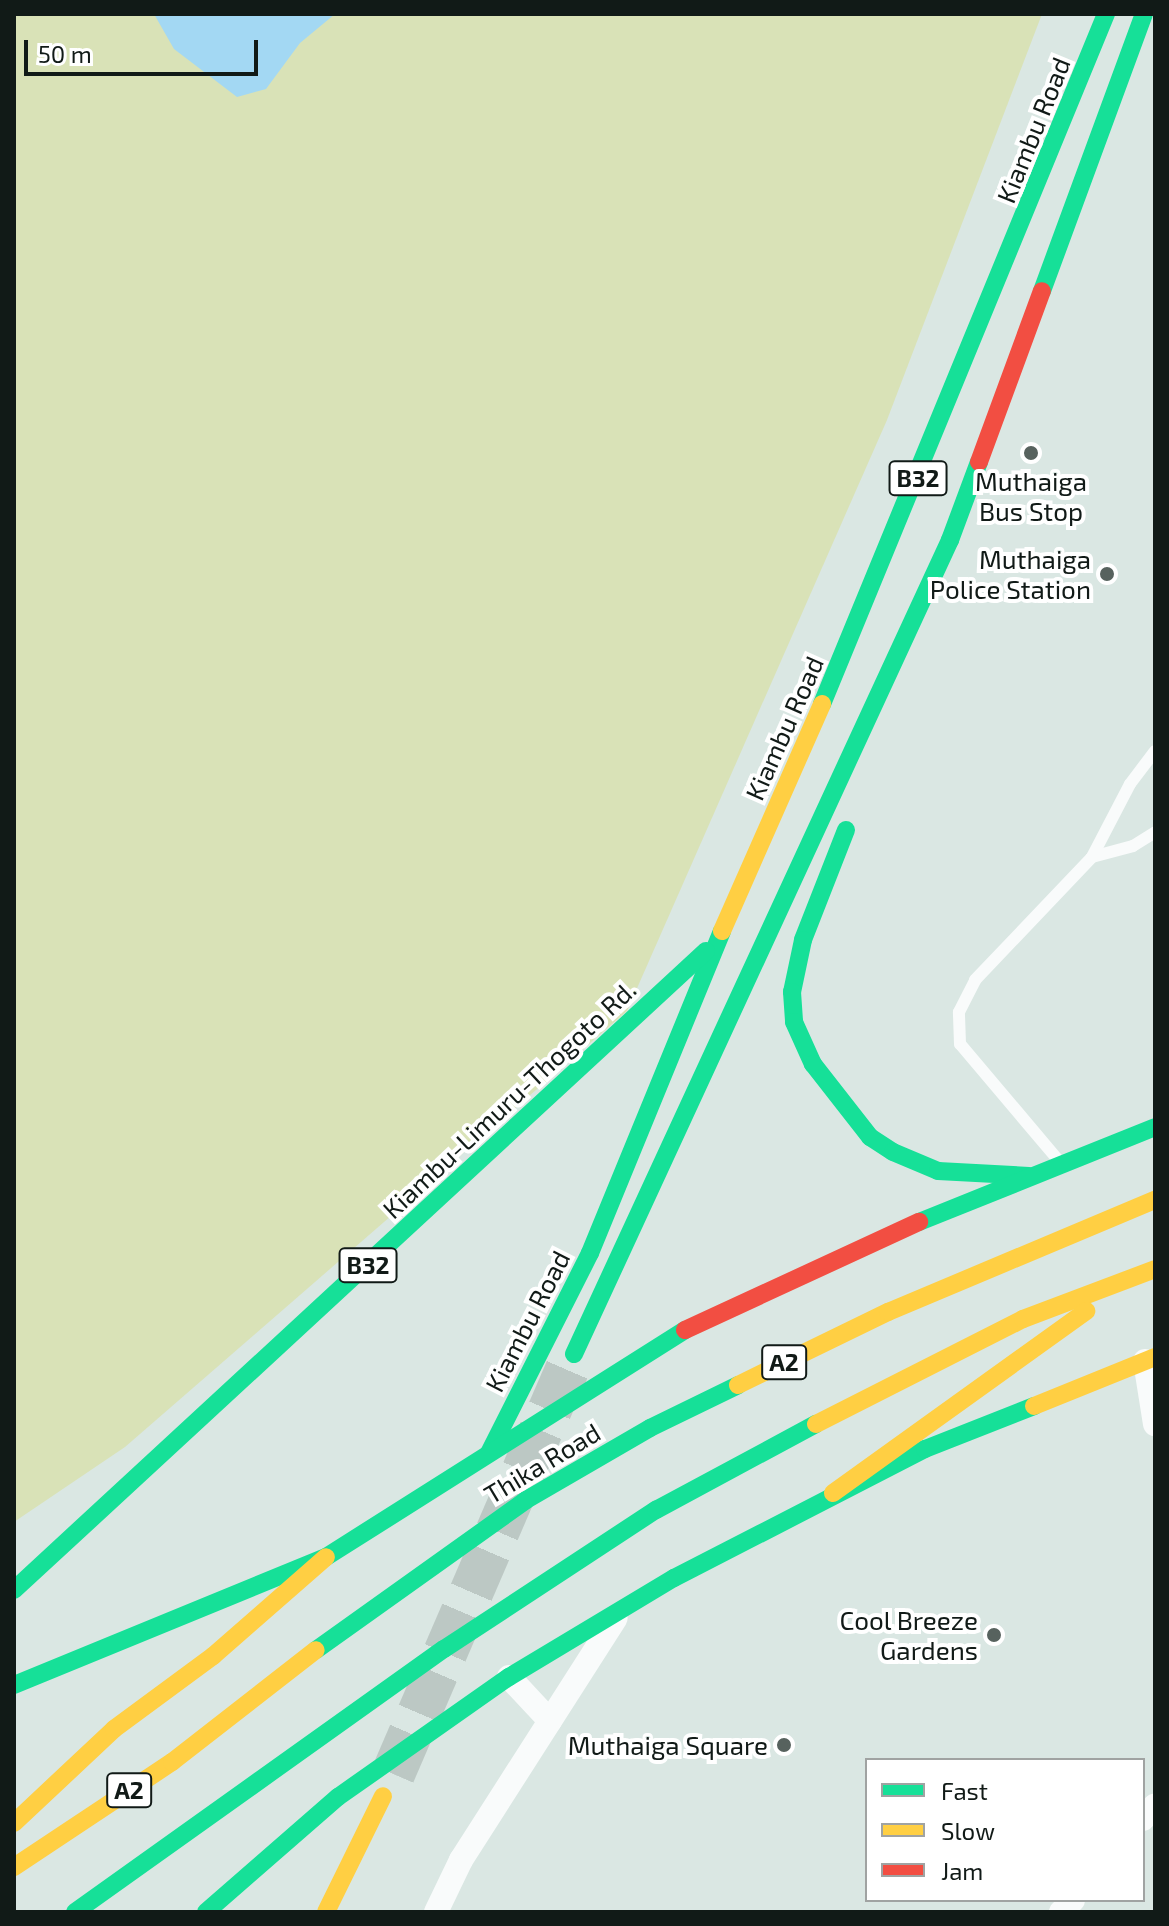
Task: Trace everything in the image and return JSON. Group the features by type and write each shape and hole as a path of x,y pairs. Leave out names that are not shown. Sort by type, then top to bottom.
{"main road":[{"name":"Kiambu Road","path":"489,1453 590,1253 720,938 869,597 1106,14"},
{"name":"Kiambu Road","path":"574,1354 950,540 1144,14"},
{"name":"Kiambu Road","path":"941,606 950,540"},
{"path":"855,809 803,940 792,992 801,1040 834,1094 870,1137 893,1152 938,1171 1029,1176"},
{"name":"Kiambu-Limuru-Thogoto Rd.","path":"14,1590 720,938"},
{"name":"Thika Road","path":"14,1685 326,1557 698,1322 1029,1176 1155,1127"},
{"name":"Thika Road","path":"14,1867 172,1762 338,1633 540,1492 650,1428 888,1312 1155,1200"},
{"name":"A2","path":"75,1912 444,1649 656,1510 938,1359 1023,1319 1155,1269"},
{"path":"833,1493 1133,1277"},
{"path":"206,1912 338,1797 509,1677 621,1610 833,1493 992,1420 1150,1359"},
{"path":"14,1823 114,1729 213,1656 326,1557"},
{"path":"326,1912 383,1796"}],"street":[{"path":"1150,1359 1155,1424"},
{"path":"436,1912 461,1860 621,1610"},
{"path":"509,1677 550,1721"}],"lane":[{"path":"1062,1163 960,1044 956,1027 975,980 1092,857 1130,784 1155,751"},
{"path":"1092,857 1133,846 1155,832"}],"green space":[{"path":"14,14 1042,14 887,420 627,1011 125,1447 14,1522"}],"water":[{"path":"154,14 335,14 300,43 266,89 237,97 174,49"}],"tunnel":[{"path":"393,1774 574,1354"}],"traffic: fast":[{"path":"822,704 1106,14"},
{"path":"1042,291 1144,14"},
{"path":"574,1354 950,540 979,462"},
{"path":"846,830 803,940 792,992 794,1022 813,1064 870,1137 893,1152 938,1171 1029,1176"},
{"path":"489,1453 590,1253 722,931"},
{"path":"14,1590 706,951"},
{"path":"919,1222 1155,1127"},
{"path":"14,1685 326,1557 685,1330"},
{"path":"316,1650 526,1500 650,1428 738,1385"},
{"path":"206,1912 338,1797 509,1677 674,1578 925,1449 1034,1406"},
{"path":"75,1912 444,1649 656,1510 816,1424"}],"traffic: slow":[{"path":"722,931 822,704"},
{"path":"738,1385 888,1312 1155,1200"},
{"path":"816,1424 1023,1319 1155,1269"},
{"path":"833,1493 1086,1311"},
{"path":"1034,1406 1155,1357"},
{"path":"14,1823 114,1729 213,1656 326,1557"},
{"path":"14,1867 172,1762 316,1650"},
{"path":"326,1912 383,1796"}],"traffic: jam":[{"path":"979,462 1042,291"},
{"path":"685,1330 919,1222"}],"place":[{"name":"Muthaiga Bus Stop","path":"1031,453"},
{"name":"Muthaiga Police Station","path":"1107,574"},
{"name":"Cool Breeze Gardens","path":"994,1635"},
{"name":"Muthaiga Square","path":"784,1745"}]}
